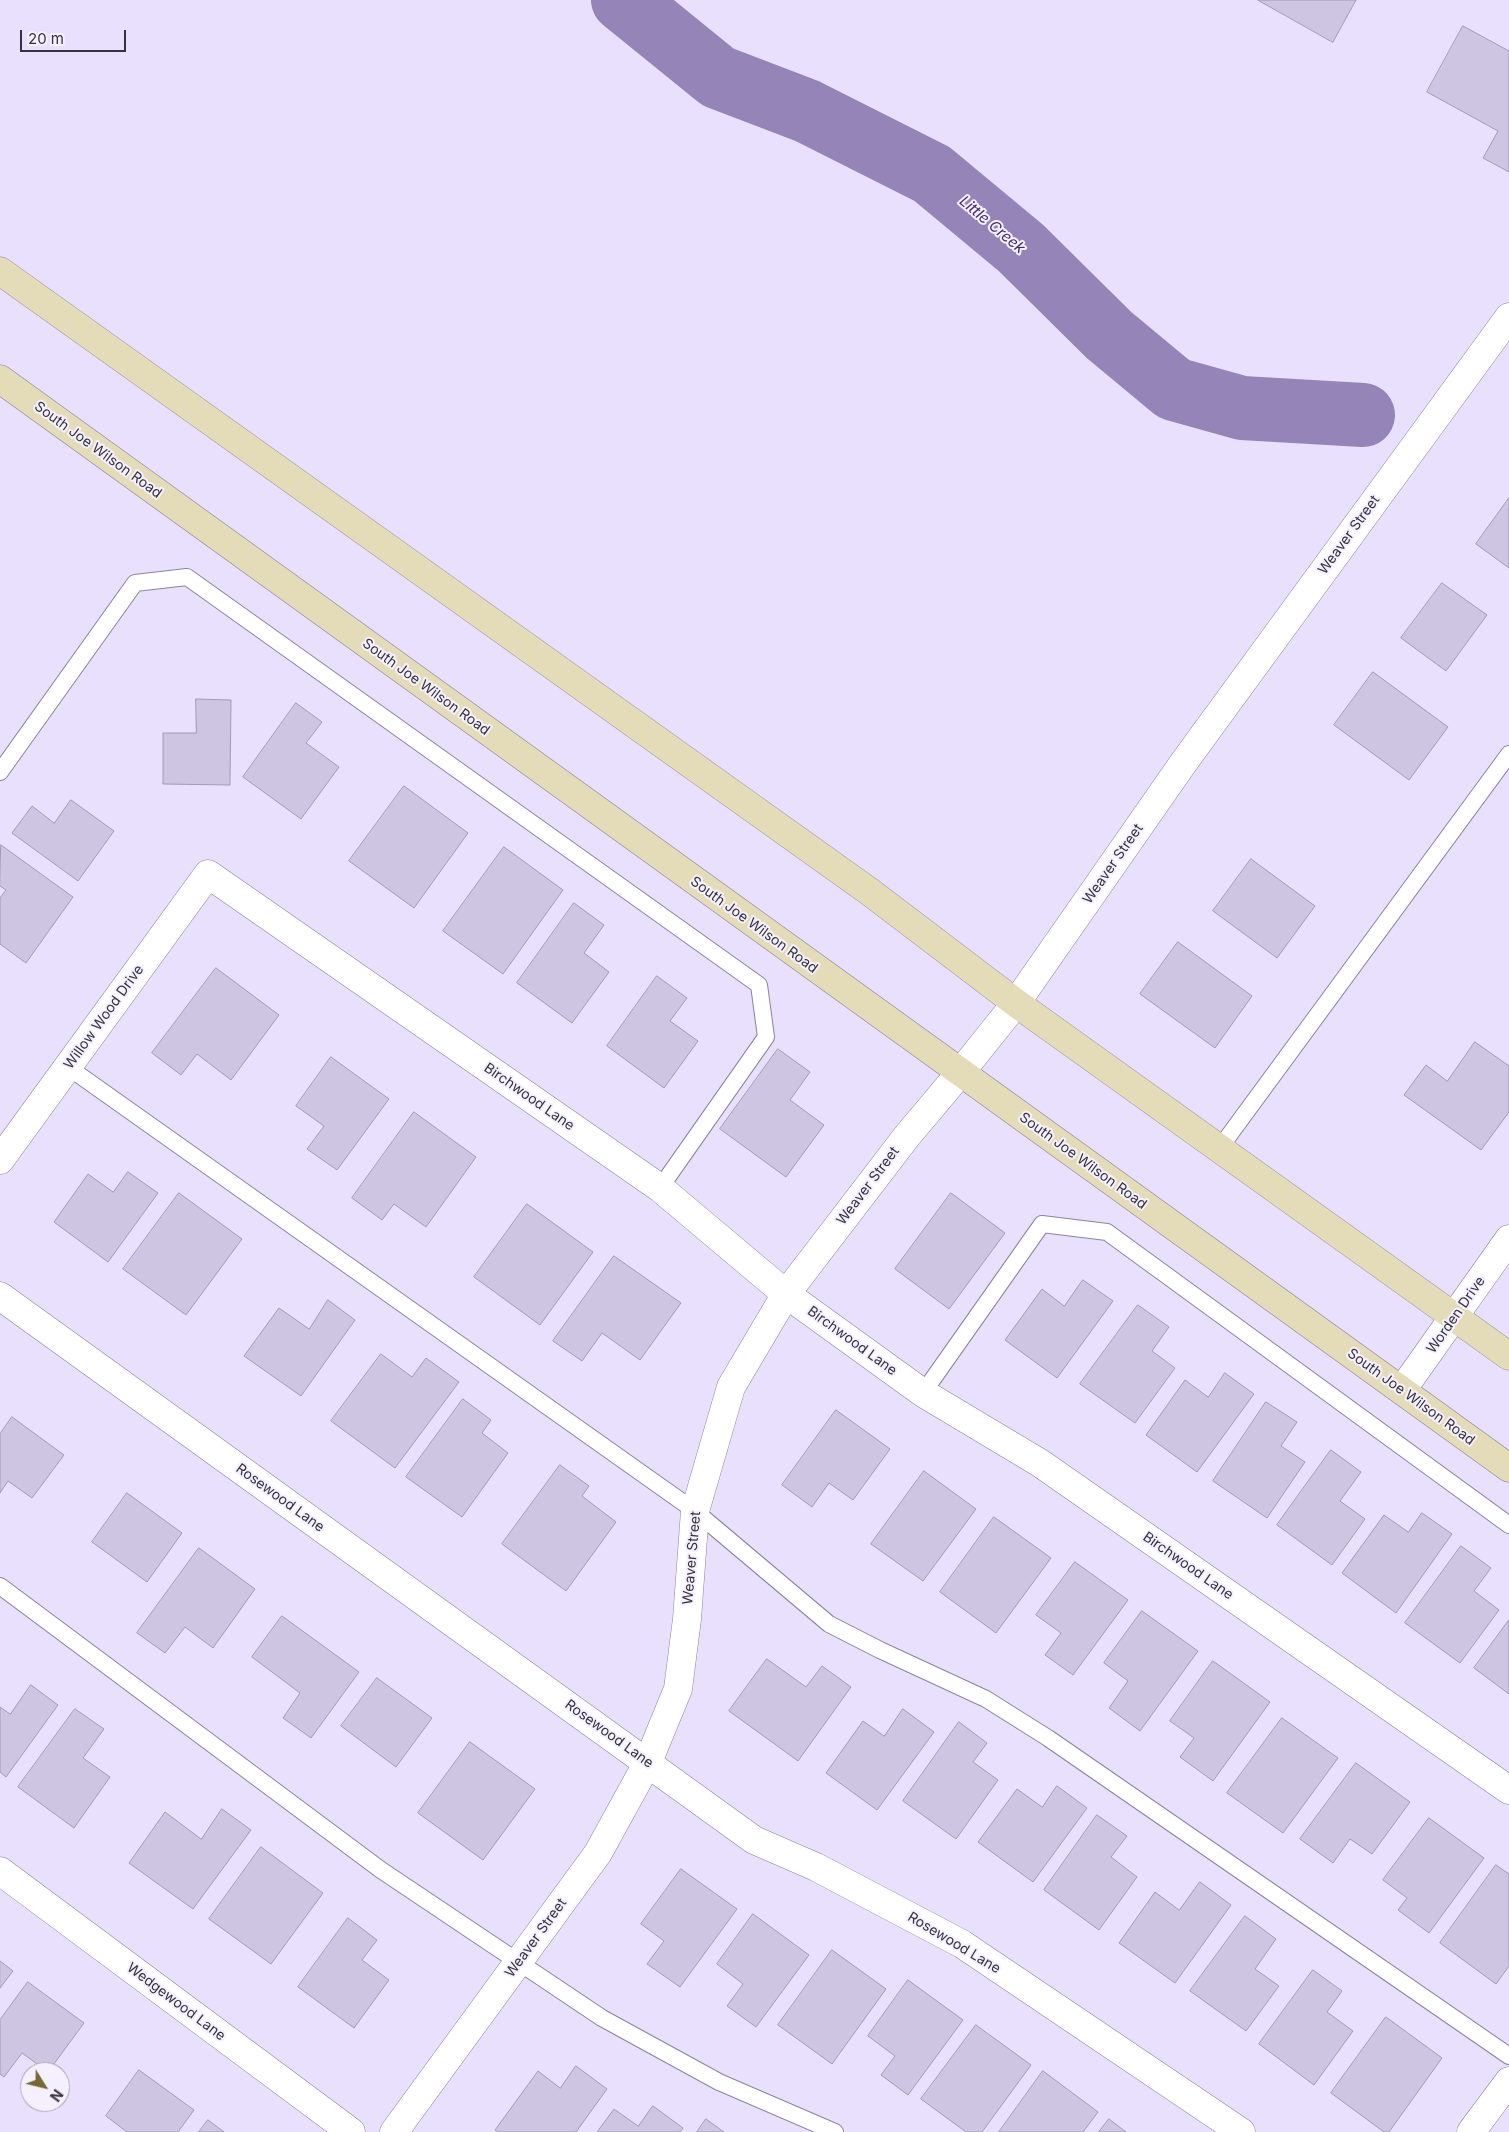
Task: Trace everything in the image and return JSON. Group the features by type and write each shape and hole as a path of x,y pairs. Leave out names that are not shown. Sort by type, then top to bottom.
{"main road":[{"path":"0,271 870,892 1016,1003 1509,1356"},
{"name":"South Joe Wilson Road","path":"0,379 1509,1468"}],"street":[{"name":"Weaver Street","path":"394,2132 598,1853 648,1762 678,1689 687,1619 694,1512 731,1387 786,1294 907,1136 1016,1003 1184,762 1509,316"},
{"name":"Birchwood Lane","path":"208,874 660,1188 786,1294 923,1393 1040,1463 1509,1790"},
{"name":"Willow Wood Drive","path":"0,1160 208,874"},
{"name":"Worden Drive","path":"1402,1390 1509,1239"},
{"name":"Rosewood Lane","path":"0,1296 754,1840 816,1867 962,1944 1241,2132"},
{"name":"Wedgewood Lane","path":"0,1871 351,2132"},
{"path":"1471,2132 1509,2081"}],"lane":[{"path":"0,772 135,583 187,577 759,985 766,1036 660,1188"},
{"path":"1219,1149 1509,754"},
{"path":"68,1067 694,1512 829,1624 986,1699 1048,1738 1509,2056"},
{"path":"923,1393 1042,1224 1107,1232 1509,1525"},
{"path":"0,1586 381,1870 602,2018 719,2082 835,2132"}],"building":[{"path":"1258,0 1356,0 1333,42"},
{"path":"1463,26 1509,51 1509,172 1483,158 1498,131 1427,92"},
{"path":"1509,498 1509,568 1476,544"},
{"path":"1442,583 1487,615 1446,671 1401,638"},
{"path":"1373,672 1448,727 1409,780 1334,725"},
{"path":"196,699 231,700 230,785 163,784 163,733 196,733"},
{"path":"296,703 322,722 306,743 339,767 301,819 243,777"},
{"path":"404,786 468,833 414,908 349,861"},
{"path":"71,800 114,831 78,881 12,833 32,806 54,823"},
{"path":"1,845 73,897 26,963 0,944 0,898 6,890 0,886"},
{"path":"504,847 563,890 503,974 443,931"},
{"path":"1251,859 1315,906 1277,958 1213,911"},
{"path":"574,903 604,925 584,953 609,972 572,1023 517,983"},
{"path":"1178,942 1252,996 1215,1048 1140,994"},
{"path":"216,968 279,1015 231,1080 197,1054 181,1075 152,1053"},
{"path":"657,976 687,998 670,1021 698,1041 664,1088 607,1046"},
{"path":"1475,1042 1509,1066 1509,1112 1481,1150 1404,1095 1426,1065 1447,1081"},
{"path":"778,1049 810,1072 790,1100 824,1125 786,1177 720,1129"},
{"path":"331,1057 389,1099 337,1170 307,1149 324,1126 296,1106"},
{"path":"414,1112 476,1157 426,1227 394,1204 382,1220 352,1198"},
{"path":"128,1172 158,1193 108,1262 54,1222 88,1174 113,1192"},
{"path":"179,1193 242,1239 186,1315 123,1269"},
{"path":"951,1193 1005,1233 949,1309 895,1269"},
{"path":"527,1204 593,1252 540,1325 474,1277"},
{"path":"614,1256 681,1303 640,1360 602,1333 582,1361 553,1341"},
{"path":"1083,1280 1113,1301 1057,1378 1005,1340 1042,1289 1064,1306"},
{"path":"328,1300 355,1320 301,1396 244,1356 279,1308 309,1329"},
{"path":"1138,1305 1169,1327 1152,1351 1175,1368 1135,1423 1080,1384"},
{"path":"381,1354 412,1377 426,1358 459,1382 395,1468 331,1421"},
{"path":"1225,1373 1254,1394 1197,1472 1146,1435 1185,1380 1208,1397"},
{"path":"463,1399 491,1420 482,1433 508,1453 462,1517 406,1477"},
{"path":"1266,1402 1297,1422 1281,1446 1305,1462 1267,1518 1213,1481"},
{"path":"836,1410 890,1449 853,1500 829,1483 812,1507 782,1485"},
{"path":"12,1417 64,1455 32,1498 8,1481 0,1493 0,1434"},
{"path":"1331,1450 1361,1472 1340,1501 1365,1519 1332,1565 1277,1525"},
{"path":"560,1465 589,1486 582,1496 616,1522 566,1591 502,1544"},
{"path":"924,1471 976,1509 923,1581 871,1544"},
{"path":"127,1493 182,1533 147,1582 92,1542"},
{"path":"1422,1513 1452,1534 1396,1613 1342,1573 1384,1515 1408,1532"},
{"path":"994,1517 1051,1558 996,1633 940,1592"},
{"path":"1461,1546 1491,1568 1474,1591 1499,1610 1460,1663 1405,1623"},
{"path":"199,1548 255,1589 213,1648 185,1627 165,1653 137,1633"},
{"path":"1075,1562 1128,1600 1073,1675 1045,1655 1061,1633 1036,1615"},
{"path":"1142,1611 1198,1651 1140,1731 1109,1708 1128,1681 1104,1663"},
{"path":"282,1616 359,1672 311,1738 283,1718 300,1693 252,1657"},
{"path":"1509,1620 1509,1694 1474,1668"},
{"path":"767,1659 806,1687 822,1666 851,1687 798,1761 729,1711"},
{"path":"1213,1661 1270,1702 1213,1781 1180,1757 1194,1738 1170,1721"},
{"path":"377,1678 432,1718 396,1767 341,1726"},
{"path":"31,1685 58,1705 6,1777 0,1772 0,1707 10,1714"},
{"path":"75,1709 104,1729 83,1758 110,1777 74,1828 18,1787"},
{"path":"903,1709 934,1732 877,1810 826,1773 863,1721 884,1736"},
{"path":"1282,1718 1338,1758 1283,1833 1227,1793"},
{"path":"959,1722 987,1743 973,1762 998,1780 956,1839 903,1801"},
{"path":"470,1742 535,1789 483,1860 418,1813"},
{"path":"1356,1763 1410,1802 1372,1854 1350,1839 1333,1863 1300,1839"},
{"path":"1057,1786 1087,1808 1033,1882 978,1842 1017,1789 1042,1807"},
{"path":"222,1809 251,1830 193,1909 129,1863 165,1812 201,1839"},
{"path":"1097,1815 1127,1836 1111,1857 1137,1877 1099,1930 1044,1890"},
{"path":"1429,1818 1484,1858 1429,1933 1398,1910 1407,1898 1383,1880"},
{"path":"261,1847 323,1893 271,1964 209,1919"},
{"path":"1496,1865 1509,1874 1509,1966 1496,1984 1440,1943"},
{"path":"681,1869 737,1909 680,1987 647,1964 664,1941 641,1924"},
{"path":"1200,1882 1231,1905 1175,1983 1119,1943 1155,1892 1179,1910"},
{"path":"753,1914 809,1955 756,2027 727,2006 743,1984 717,1964"},
{"path":"1245,1916 1276,1939 1255,1969 1279,1986 1246,2031 1190,1991"},
{"path":"348,1918 377,1940 362,1960 389,1980 354,2028 298,1987"},
{"path":"832,1950 886,1989 832,2064 778,2025"},
{"path":"0,1961 13,1971 0,1988"},
{"path":"1313,1970 1342,1991 1327,2012 1353,2031 1314,2085 1259,2044"},
{"path":"908,1980 963,2020 908,2095 881,2075 895,2056 868,2036"},
{"path":"28,1982 84,2023 55,2062 34,2062 22,2053 4,2077 0,2074 0,2020"},
{"path":"1386,2017 1442,2058 1389,2132 1384,2132 1331,2093"},
{"path":"976,2025 1031,2065 982,2132 966,2132 921,2099"},
{"path":"576,2066 607,2089 576,2132 498,2132 495,2130 538,2071 560,2088"},
{"path":"139,2070 194,2110 178,2132 127,2132 106,2116"},
{"path":"1043,2071 1098,2112 1083,2132 999,2132"},
{"path":"653,2106 683,2128 680,2132 597,2132 614,2109 638,2126"},
{"path":"706,2119 724,2132 697,2132"},
{"path":"1109,2119 1126,2132 1099,2132"},
{"path":"208,2120 224,2132 199,2132"}],"waterway":[{"name":"Little Creek","path":"623,0 718,77 807,111 932,174 1021,248 1109,335 1174,389 1242,408 1363,415"}]}
